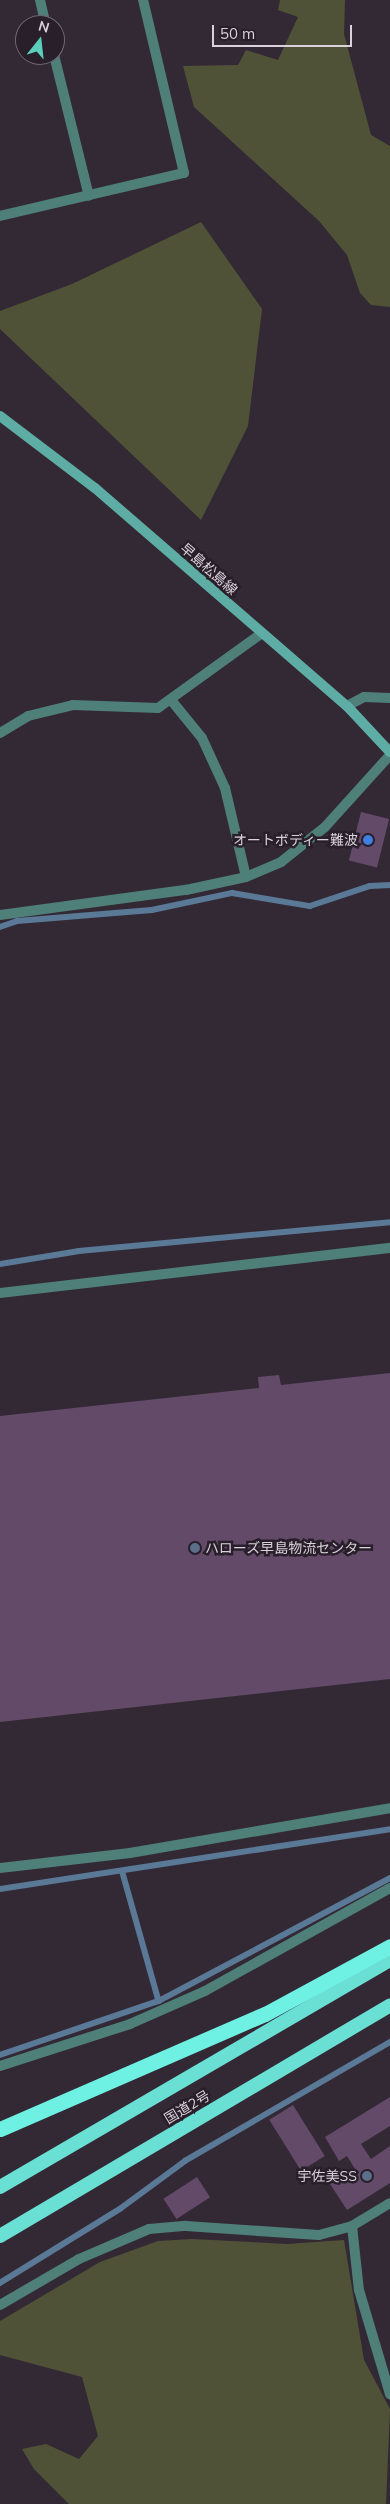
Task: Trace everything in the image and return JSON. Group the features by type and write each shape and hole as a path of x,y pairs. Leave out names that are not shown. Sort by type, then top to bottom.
{"highway":[{"path":"0,2129 265,2014 390,1946"},
{"name":"国道2号","path":"0,2187 390,1960"},
{"name":"国道2号","path":"0,2236 390,2006"}],"main road":[{"name":"早島松島線","path":"0,416 95,488 347,706 390,754"}],"street":[{"path":"40,0 44,15"},
{"path":"0,216 184,173 143,0"},
{"path":"56,65 89,196"},
{"path":"0,733 28,716 73,706 158,708 172,700 262,633"},
{"path":"347,706 364,698 390,698"},
{"path":"172,700 202,738 225,788 246,877"},
{"path":"0,916 186,890 246,877 280,862 325,827 390,754"},
{"path":"0,1292 390,1248"},
{"path":"0,1868 130,1852 390,1808"},
{"path":"0,2066 130,2024 205,1991 390,1888"},
{"path":"0,2305 79,2259 149,2229 186,2226 290,2237 319,2235 352,2226 390,2203"},
{"path":"352,2226 362,2300 390,2394"}],"green space":[{"path":"280,0 345,0 344,34 371,135 390,146 390,307 371,305 360,293 347,255 319,221 194,107 183,66 238,65 246,50 278,60 298,17 278,10"},
{"path":"201,222 262,309 248,426 201,520 0,329 0,311 72,284"},
{"path":"192,2239 287,2244 344,2240 364,2360 390,2409 386,2504 69,2504 34,2469 22,2449 46,2444 79,2459 98,2436 82,2377 0,2355 0,2321 100,2262 158,2241"}],"building":[{"name":"オートボディー難波","path":"361,812 389,819 377,868 349,861"},
{"name":"ハローズ早島物流センター","path":"390,1373 390,1679 0,1722 0,1416 259,1388 258,1377 279,1375 281,1385"},
{"path":"390,2097 390,2126 361,2144 371,2159 390,2146 390,2183 347,2210 330,2184 355,2169 347,2156 339,2161 325,2137"},
{"path":"293,2105 325,2156 301,2171 269,2120"},
{"path":"197,2177 210,2197 177,2219 163,2199"}],"waterway":[{"path":"0,927 17,921 152,910 232,893 310,906 370,886 390,885"},
{"path":"0,1264 79,1251 390,1222"},
{"path":"0,1889 390,1829"},
{"path":"123,1873 159,2001"},
{"path":"0,2055 159,2001 390,1878"},
{"path":"0,2283 120,2209 185,2161 390,2042"}],"place":[{"name":"オートボディー難波","path":"368,840"},
{"name":"ハローズ早島物流センター","path":"195,1548"},
{"name":"宇佐美SS","path":"367,2176"}]}
